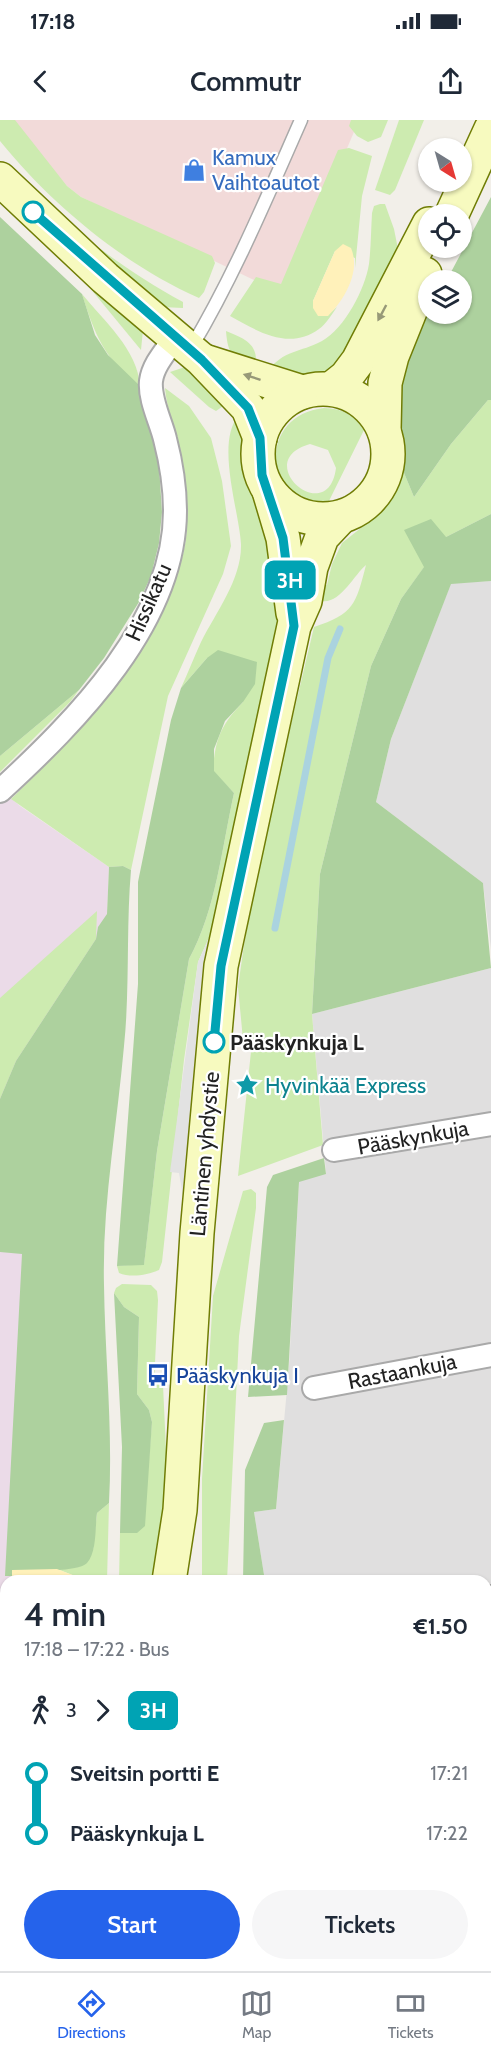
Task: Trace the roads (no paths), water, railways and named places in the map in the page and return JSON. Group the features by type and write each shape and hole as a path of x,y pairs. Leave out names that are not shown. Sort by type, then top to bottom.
{"main road":[{"path":"466,138 474,120"},
{"path":"457,204 491,129"},
{"path":"0,179 65,241 189,349 248,408 260,438 260,465 268,491 277,502 298,515 320,520 339,519 369,501 379,488 388,460 384,430 385,383 392,356 433,258"},
{"path":"260,438 275,410 346,377 358,361 418,245"},
{"path":"189,349 316,390 357,398 375,415 384,430"},
{"name":"Läntinen yhdystie","path":"268,491 283,538 294,626"},
{"name":"Läntinen yhdystie","path":"170,1575 180,1510 197,1233 221,966 294,626 305,600 311,567 322,537 339,519"},
{"name":"Läntinen yhdystie","path":"180,1510 187,1575"}],"street":[{"name":"Hissikatu","path":"0,791 53,739 114,668 150,609 163,578 175,512 169,458 151,383 154,369 189,349"},
{"name":"Pääskynkuja","path":"334,1150 491,1124"},
{"name":"Rastaankuja","path":"314,1388 491,1355"}],"lane":[{"path":"189,349 211,314 248,240 301,120"}],"waterway":[{"path":"275,928 328,658 340,629"}],"place":[{"name":"Kamux Vaihtoautot","path":"194,170"},
{"name":"Pääskynkuja L","path":"214,1042"},
{"name":"Hyvinkää Express","path":"247,1085"},
{"name":"Pääskynkuja I","path":"158,1375"}]}
